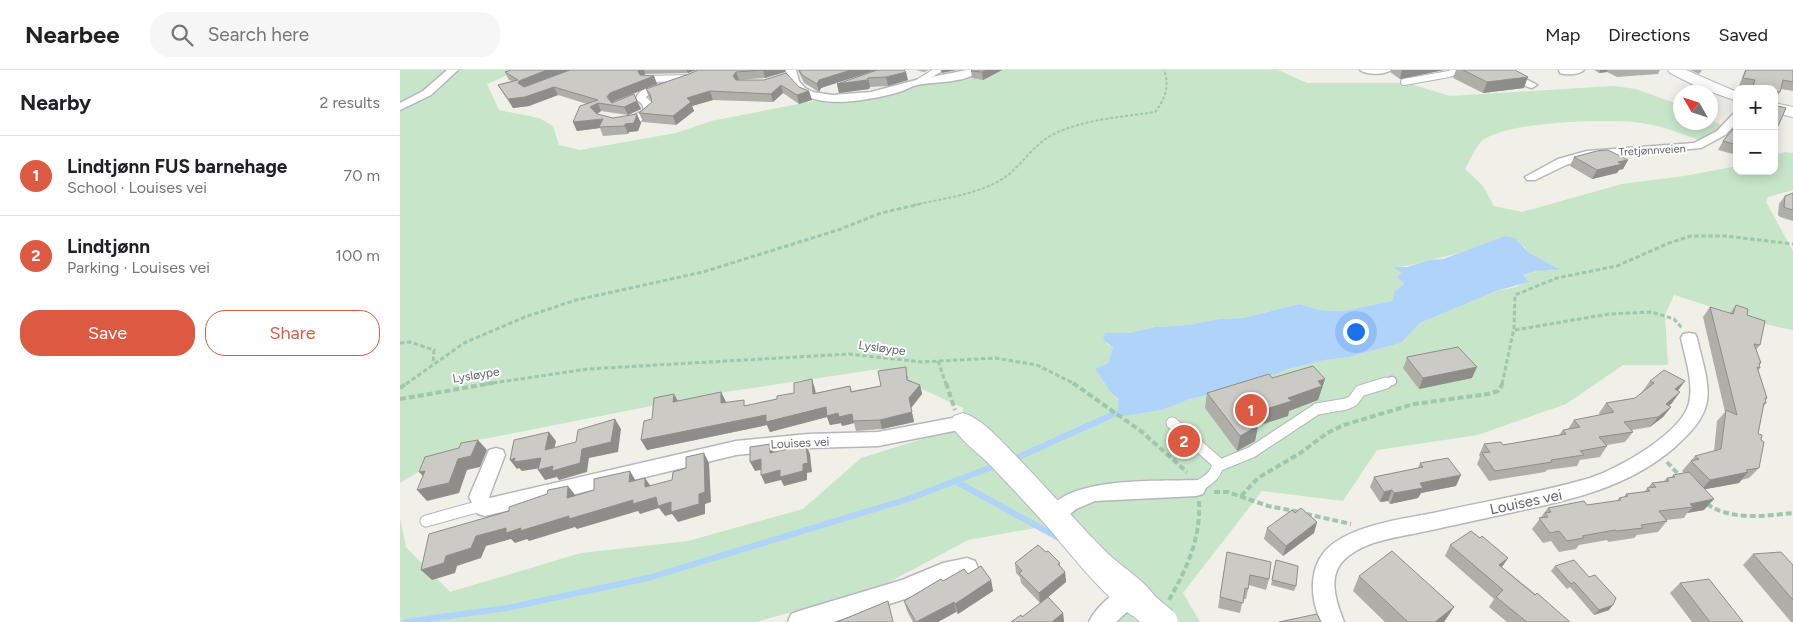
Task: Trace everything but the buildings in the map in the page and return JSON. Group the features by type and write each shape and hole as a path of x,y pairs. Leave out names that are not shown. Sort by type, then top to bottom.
{"street":[{"path":"400,107 427,93 453,70"},
{"path":"790,74 799,89 817,96 842,98 889,92 920,82 956,78 976,70"},
{"path":"1365,70 1386,70"},
{"path":"1501,70 1532,85"},
{"path":"1563,71 1579,70"},
{"path":"1675,70 1705,85 1733,96"},
{"path":"605,119 610,122 628,122 640,118 650,111 649,106 641,99 636,98 647,91 694,77"},
{"path":"817,96 840,88"},
{"path":"1778,109 1793,112"},
{"name":"Tretjønnveien","path":"1531,177 1562,162 1588,155 1697,146 1721,133 1733,120"},
{"name":"Louises vei","path":"1333,622 1329,616 1324,599 1322,581 1326,565 1336,553 1348,545 1374,535 1584,488 1613,478 1656,452 1690,419 1698,404 1699,391 1689,338"},
{"name":"Louises vei","path":"484,505 485,508 736,448 808,441 878,438 906,435 951,424 963,424"},
{"path":"963,424 992,448 1095,560 1151,607"},
{"path":"484,505 479,498 496,455"},
{"path":"1055,515 1065,504 1080,496 1095,493 1197,491"},
{"path":"799,622 905,588 943,573 967,568"},
{"path":"1100,622 1151,607"}],"lane":[{"path":"920,82 938,70"},
{"path":"1404,82 1449,74 1454,72 1453,70"},
{"path":"646,78 694,77"},
{"path":"1197,491 1210,478 1218,466 1252,452 1317,409 1346,404 1354,401 1360,391 1392,381"},
{"path":"1172,423 1217,462 1218,466"},
{"name":"Louises vei","path":"426,521 484,505"}],"path":[{"path":"400,388 432,364 474,338 554,307 702,272 838,230 881,213 991,186 1012,172 1046,138 1055,133 1087,123 1155,112 1159,108 1166,89 1167,77 1164,70"},
{"path":"1241,496 1258,478 1302,452 1327,433 1344,425 1414,404 1498,391 1503,383 1514,330 1515,295 1559,277 1593,273 1618,266 1651,250 1699,235 1724,234 1779,244 1793,244"},
{"path":"1514,330 1610,314 1652,312 1674,319 1689,338"},
{"path":"400,343 410,342 434,350 432,364"},
{"name":"Lysløype","path":"400,399 509,380 588,369 848,354 903,362 995,358 1029,363 1046,369 1081,387 1126,420 1182,466 1197,491 1200,518 1194,549 1185,573 1151,607"},
{"path":"938,361 956,415 963,424"},
{"path":"1656,452 1684,481"},
{"path":"1197,491 1219,491 1241,496 1266,506 1352,525 1374,535"},
{"path":"1701,498 1711,508 1722,513 1747,515 1793,513"}],"green space":[{"path":"400,70 519,70 487,84 499,110 539,118 553,126 559,145 580,150 676,133 711,121 819,100 867,97 975,70 1278,70 1307,83 1407,83 1450,96 1613,86 1636,89 1673,102 1673,130 1717,130 1705,142 1658,126 1642,123 1583,121 1532,125 1492,135 1481,142 1465,169 1483,186 1494,206 1522,212 1622,184 1684,176 1733,167 1733,175 1778,175 1778,154 1793,153 1793,190 1768,197 1766,202 1793,251 1793,330 1769,325 1674,295 1665,315 1668,365 1623,365 1566,404 1478,435 1377,450 1343,501 1262,491 1183,593 1200,622 1116,622 1130,606 1074,521 968,540 880,587 756,622 400,622 400,518 406,547 450,592 581,553 688,541 803,509 861,458 964,426 963,408 879,369 712,394 468,442 400,483","holes":["1505,236 1525,247 1528,253 1559,268 1536,271 1522,276 1528,281 1516,287 1496,291 1420,323 1401,343 1349,357 1325,360 1289,369 1236,389 1190,399 1162,410 1132,415 1112,394 1095,369 1108,363 1113,348 1107,344 1105,333 1128,333 1155,327 1243,318 1299,304 1320,310 1343,311 1392,301 1394,292 1404,284 1397,277 1401,274 1395,267 1408,266 1449,256"]}],"water":[{"path":"1505,236 1515,238 1529,253 1560,269 1536,271 1523,275 1529,282 1496,291 1420,323 1401,343 1349,357 1325,360 1289,369 1236,389 1190,399 1162,410 1132,415 1119,411 1118,399 1112,394 1095,369 1108,363 1113,348 1103,339 1105,333 1128,333 1155,327 1243,318 1299,304 1320,310 1343,311 1392,301 1394,292 1404,284 1397,277 1401,273 1394,267 1407,267 1429,260 1443,259"}],"waterway":[{"path":"1012,460 1114,414 1128,412"},
{"path":"955,481 997,465"},
{"path":"405,622 507,608 648,578 908,499 955,481"},
{"path":"955,481 1059,538"}],"place":[{"name":"Lindtjønn FUS barnehage","path":"1251,410"},
{"name":"Lindtjønn","path":"1184,441"}]}
